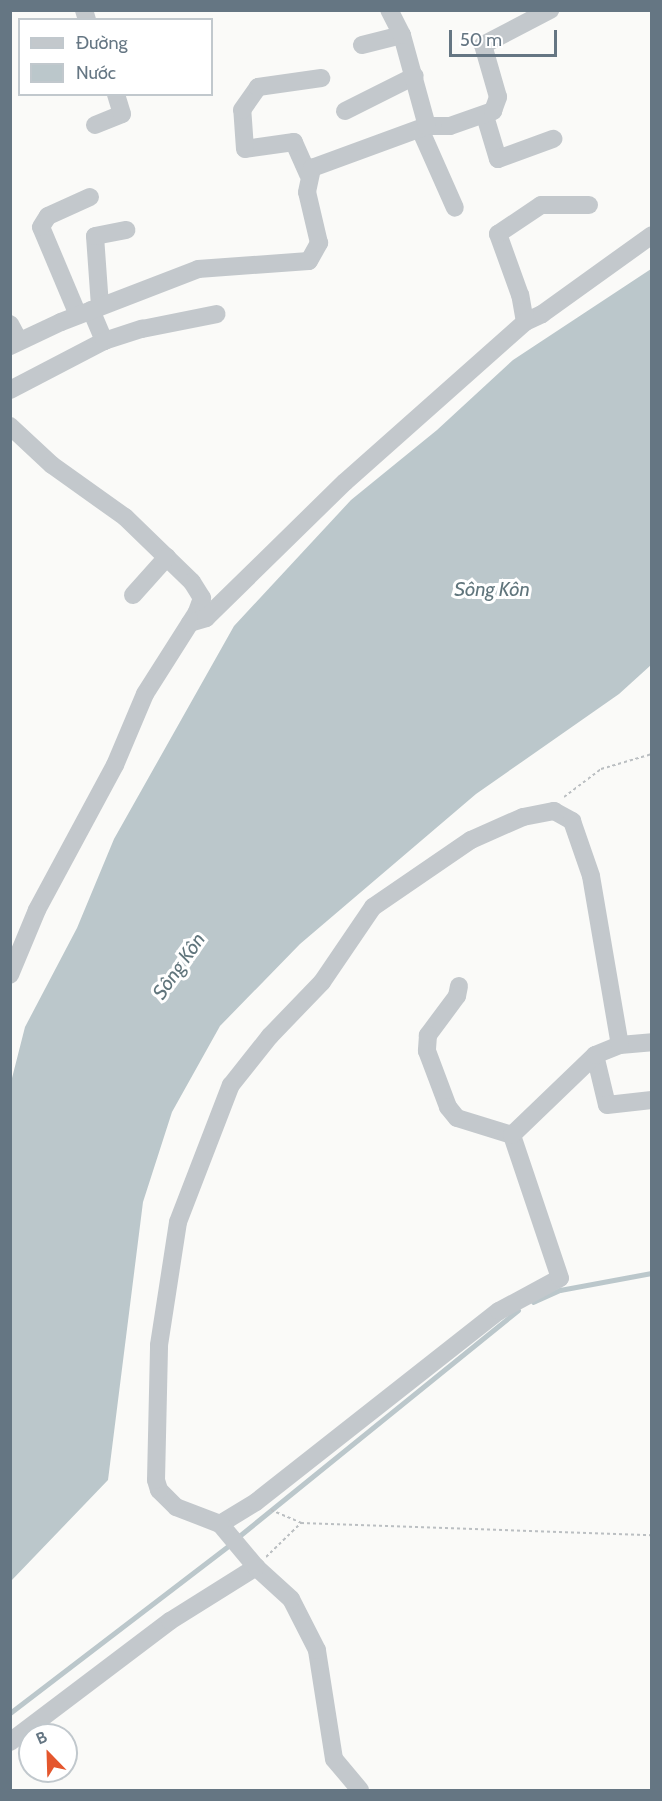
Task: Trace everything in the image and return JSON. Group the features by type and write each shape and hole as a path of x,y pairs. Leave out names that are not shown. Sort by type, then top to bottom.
{"street":[{"path":"390,10 402,35 415,76 424,128 455,208"},
{"path":"308,174 322,163 424,128 450,126 493,111 498,97 483,45 550,10"},
{"path":"362,45 402,35"},
{"path":"345,111 415,76"},
{"path":"10,324 15,344 90,310 198,269 309,261 316,255 318,243 308,192 308,174 294,142 245,149 242,110 258,87 321,78"},
{"path":"95,125 122,114 117,96"},
{"path":"484,116 498,159 553,139"},
{"path":"90,197 48,216 41,227 90,310 104,341"},
{"path":"525,322 520,295 498,234 541,205 589,205"},
{"path":"90,310 95,236 126,230"},
{"path":"190,623 206,618 345,482 525,322 542,314 651,235"},
{"path":"10,390 104,341 141,329 217,314"},
{"path":"10,426 27,445 118,512 167,557 202,598 190,623 145,693 115,765 37,910 10,975"},
{"path":"133,595 167,557"},
{"path":"360,1791 334,1759 326,1691 317,1650 304,1620 291,1599 256,1567 223,1528 176,1508 159,1490 156,1480 159,1345 178,1222 231,1085 270,1036 322,982 373,907 471,840 523,817 554,811 572,821 591,876 620,1046"},
{"path":"459,986 457,996 428,1035 427,1051 448,1107 457,1118 512,1135"},
{"path":"512,1135 595,1055 620,1046 651,1042"},
{"path":"595,1055 607,1105 651,1100"},
{"path":"223,1528 499,1311 560,1278 512,1135"},
{"path":"10,1742 170,1621 256,1567"}],"path":[{"path":"542,813 601,769 651,754"},
{"path":"265,1508 301,1523 651,1535"},
{"path":"256,1567 301,1523"}],"water":[{"name":"Sông Kôn","path":"651,269 651,665 619,694 476,794 300,944 220,1026 172,1112 143,1202 108,1480 11,1581 11,1082 25,1027 77,928 114,839 234,626 351,500 437,430 513,360"}],"waterway":[{"path":"533,1302 560,1290 652,1273"},
{"path":"238,1537 518,1310"},
{"path":"10,1713 232,1543"}]}
